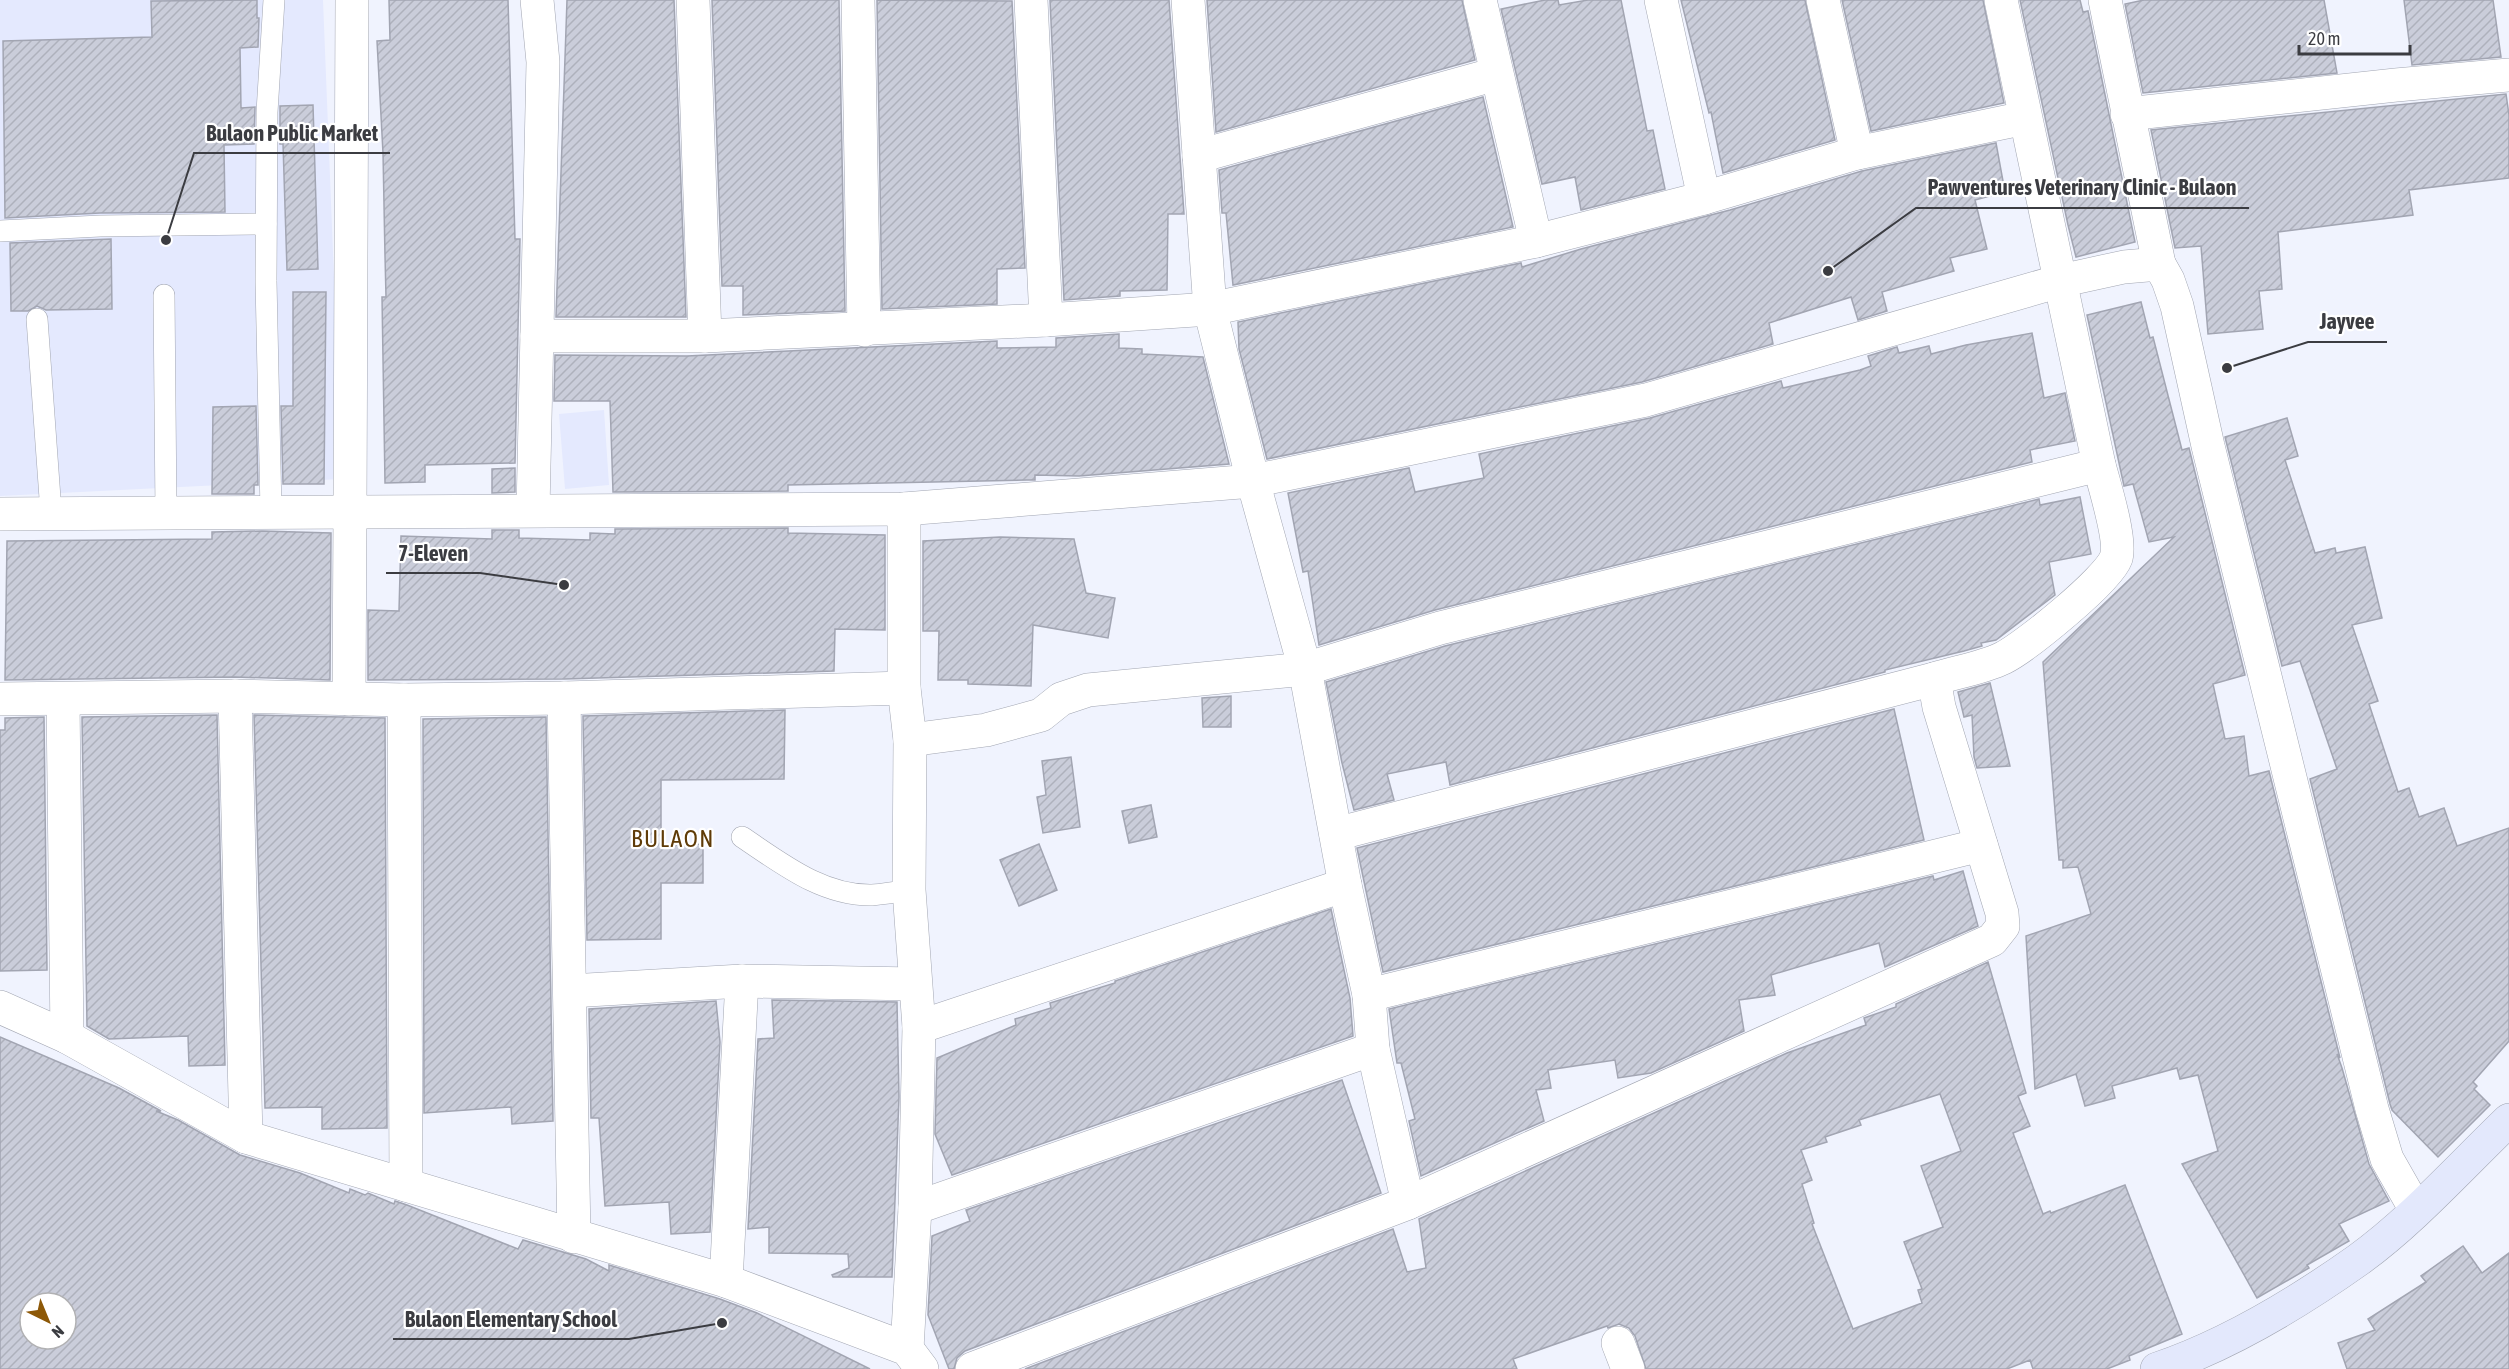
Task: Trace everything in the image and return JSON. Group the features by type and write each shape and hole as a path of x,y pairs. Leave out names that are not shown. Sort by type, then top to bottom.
{"main road":[{"path":"2157,1369 2196,1355 2276,1313 2359,1260 2416,1210 2509,1120"}],"street":[{"path":"349,699 352,0"},
{"path":"533,510 543,62 537,0"},
{"path":"693,0 705,336"},
{"path":"858,0 864,330"},
{"path":"1031,0 1046,320"},
{"path":"1188,0 1210,309 1253,481 1305,669 1345,885 1369,995 1373,1049 1408,1203"},
{"path":"1480,0 1536,242"},
{"path":"1661,0 1704,198"},
{"path":"1823,0 1857,153"},
{"path":"1336,834 1934,679 2002,658 2035,638 2099,580 2116,558 2116,536 2001,0"},
{"path":"2105,0 2159,264 2168,280 2177,306 2208,446 2372,1109 2387,1159 2416,1210"},
{"path":"1199,156 1496,74"},
{"path":"2127,114 2509,75"},
{"path":"537,336 705,336 864,330 1210,309 1536,242 1704,198 1857,153 2025,118"},
{"path":"0,513 904,509 1253,481 1646,400 2060,281 2124,267 2159,264"},
{"path":"910,740 986,730 1041,715 1061,699 1088,690 1305,669 1440,628 2099,465"},
{"path":"0,1007 67,1037 246,1137 726,1281 915,1359 915,1208 919,1027 909,890 910,740 904,688 904,509"},
{"path":"972,1369 1408,1203 1992,940 2003,926 2002,913 1939,707 1934,679"},
{"path":"0,699 63,700 235,696 404,700 564,698 904,688"},
{"path":"235,696 246,1137"},
{"path":"564,698 574,1237"},
{"path":"63,700 67,1037"},
{"path":"404,700 406,1185"},
{"path":"1369,995 1981,845"},
{"path":"919,1027 1345,885"},
{"path":"570,991 742,981 915,984"},
{"path":"726,1281 742,981"},
{"path":"915,1208 1373,1049"}],"lane":[{"path":"272,511 266,224 267,112 274,0"},
{"path":"0,231 100,226 266,224"},
{"path":"164,295 165,512"},
{"path":"37,319 51,512"},
{"path":"742,837 801,876 827,888 870,895 909,890"}],"shaded area":[{"path":"0,0 323,0 342,479 0,496"},
{"path":"604,410 609,485 565,489 559,414"}],"building":[{"path":"257,0 258,47 240,48 241,108 255,107 254,144 224,145 225,212 100,213 5,218 3,41 152,37 151,1"},
{"path":"389,0 508,0 515,239 520,239 515,463 425,465 425,482 385,483 382,297 386,297 383,153 377,41 390,40"},
{"path":"567,0 674,0 686,317 556,317"},
{"path":"712,0 839,0 845,311 743,315 743,286 722,286"},
{"path":"877,0 1012,1 1025,268 997,269 997,304 882,309"},
{"path":"1050,0 1169,0 1184,214 1168,214 1167,290 1120,291 1120,296 1064,300"},
{"path":"1207,0 1462,0 1475,60 1216,132"},
{"path":"1545,0 1558,0 1559,5 1588,0 1621,0 1647,131 1653,130 1665,189 1581,210 1575,177 1542,184 1501,9"},
{"path":"1681,0 1805,0 1835,140 1723,173 1711,112 1709,113"},
{"path":"1842,0 1983,0 2004,103 1871,131"},
{"path":"2020,0 2080,0 2083,12 2088,11 2135,242 2076,257"},
{"path":"2144,0 2324,0 2337,73 2143,93 2125,4"},
{"path":"2404,0 2493,0 2501,57 2412,65"},
{"path":"2506,94 2509,115 2509,178 2409,190 2413,215 2278,232 2282,289 2259,291 2263,329 2208,334 2201,246 2175,248 2151,130"},
{"path":"1483,97 1513,227 1233,285 1226,213 1222,213 1219,170"},
{"path":"313,105 318,269 287,270 280,106"},
{"path":"1996,143 2005,192 1975,200 1987,249 1950,258 1954,271 1882,292 1887,311 1858,320 1851,297 1769,323 1773,344 1642,382 1267,459 1239,349 1238,322 1521,263 1522,267 1862,171"},
{"path":"111,239 112,309 46,310 37,306 28,311 11,311 10,243"},
{"path":"293,292 326,292 324,484 283,484 281,406 293,406"},
{"path":"2141,302 2150,338 2153,337 2182,450 2189,448 2245,675 2213,684 2225,739 2244,736 2249,776 2269,771 2340,1058 2337,1054 2369,1164 2389,1201 2339,1224 2349,1241 2307,1265 2309,1268 2257,1298 2182,1164 2218,1151 2198,1075 2180,1079 2177,1068 2112,1086 2115,1098 2085,1106 2076,1074 2035,1089 2026,936 2091,914 2078,867 2063,868 2063,860 2059,860 2043,662 2174,537 2149,542 2133,484 2124,486 2087,315"},
{"path":"2032,333 2044,398 2065,393 2075,441 2030,450 2032,462 1435,610 1319,645 1308,571 1303,572 1288,493 1409,468 1415,492 1484,478 1479,454 1650,418 1781,381 1783,388 1860,370 1871,366 1868,356 1897,347 1899,353 1929,346 1931,354"},
{"path":"1119,334 1119,348 1142,349 1142,354 1203,357 1229,464 1079,476 1035,475 1035,480 788,485 788,491 613,492 610,401 554,401 555,355 687,356 997,341 997,348 1056,347 1056,338"},
{"path":"256,406 258,485 254,485 254,494 212,494 213,407"},
{"path":"2287,418 2298,456 2285,460 2315,553 2335,548 2336,553 2365,547 2382,618 2352,625 2378,701 2369,704 2398,792 2409,788 2419,817 2444,808 2457,846 2509,828 2509,1041 2473,1082 2477,1086 2474,1089 2490,1105 2438,1157 2392,1110 2390,1104 2310,779 2337,769 2300,661 2282,666 2225,437"},
{"path":"515,468 515,492 492,493 492,469"},
{"path":"2080,497 2091,554 2049,562 2055,595 1996,640 1981,643 1982,646 1964,651 1885,670 1885,672 1450,785 1446,762 1387,774 1394,800 1354,810 1326,682 1445,646 2039,499 2040,505"},
{"path":"788,528 788,533 885,535 885,630 835,629 834,671 564,679 368,680 368,610 399,611 401,536 492,539 492,530 519,530 519,538 590,540 590,533 615,534 615,529"},
{"path":"212,532 331,533 330,680 235,677 5,680 7,541 212,539"},
{"path":"1000,537 1074,539 1086,593 1115,598 1108,638 1033,625 1031,686 968,684 968,680 938,680 939,631 923,631 923,541"},
{"path":"1990,683 2010,766 1977,768 1974,757 1972,715 1964,717 1958,692"},
{"path":"1231,696 1231,727 1203,727 1202,698"},
{"path":"1894,709 1924,840 1383,972 1357,848"},
{"path":"785,710 784,779 661,780 661,845 703,844 703,883 661,883 661,939 587,940 583,716"},
{"path":"217,715 225,1065 189,1066 188,1036 109,1039 87,1026 82,717"},
{"path":"254,715 385,718 387,1128 322,1129 322,1107 265,1108"},
{"path":"44,717 47,970 0,971 0,730 5,730 5,718"},
{"path":"546,717 553,1121 512,1124 511,1107 424,1113 423,719"},
{"path":"1071,757 1080,827 1043,833 1037,797 1046,795 1042,761"},
{"path":"1151,805 1157,837 1129,843 1122,811"},
{"path":"1039,844 1057,890 1019,906 1000,860"},
{"path":"1963,871 1978,926 1885,967 1879,943 1771,975 1775,995 1739,1000 1744,1031 1651,1073 1618,1078 1615,1060 1548,1070 1551,1088 1536,1090 1544,1121 1421,1176 1409,1121 1415,1119 1401,1063 1397,1063 1389,1009 1933,876 1934,880"},
{"path":"1331,909 1350,998 1353,1036 952,1175 935,1134 937,1058 1016,1025 1015,1019 1051,1008 1050,1003"},
{"path":"1988,962 2026,1093 2018,1096 2030,1126 2013,1133 2043,1214 2125,1185 2182,1334 2129,1356 2130,1360 2107,1369 2033,1369 2030,1360 2007,1369 1646,1369 1635,1336 1629,1328 1619,1324 1608,1328 1607,1326 1513,1359 1517,1369 1025,1369 1393,1229 1407,1272 1426,1268 1419,1219 1787,1053 1866,1025 1864,1018 1896,1007 1896,1004","holes":["1940,1094 1961,1151 1921,1166 1943,1227 1904,1242 1922,1289 1918,1290 1922,1303 1853,1329 1812,1224 1814,1223 1802,1184 1812,1180 1801,1150 1827,1142 1825,1137 1861,1125 1859,1120"]},
{"path":"772,1000 897,1002 899,1097 892,1277 833,1277 832,1275 849,1268 848,1254 769,1253 769,1227 748,1229 758,1039 774,1038"},
{"path":"716,1001 720,1042 710,1232 671,1234 669,1202 605,1206 599,1118 591,1118 589,1009"},
{"path":"0,1037 119,1088 161,1111 156,1111 178,1120 240,1155 300,1173 349,1193 350,1189 365,1195 368,1193 394,1204 395,1201 407,1205 518,1249 523,1240 586,1259 609,1271 609,1265 720,1299 757,1313 870,1369 0,1369"},
{"path":"1342,1080 1381,1193 965,1351 957,1358 954,1369 949,1369 928,1315 932,1236 970,1221 966,1210"},
{"path":"2463,1246 2482,1273 2509,1253 2509,1369 2347,1369 2338,1343 2375,1330 2368,1319 2426,1282 2421,1276"}],"place":[{"name":"Bulaon Public Market","path":"166,240"},
{"name":"Pawventures Veterinary Clinic - Bulaon","path":"1828,271"},
{"name":"Jayvee","path":"2227,368"},
{"name":"7-Eleven","path":"564,585"},
{"name":"Bulaon Elementary School","path":"722,1323"}],"district":[{"name":"BULAON","path":"673,838"}]}
